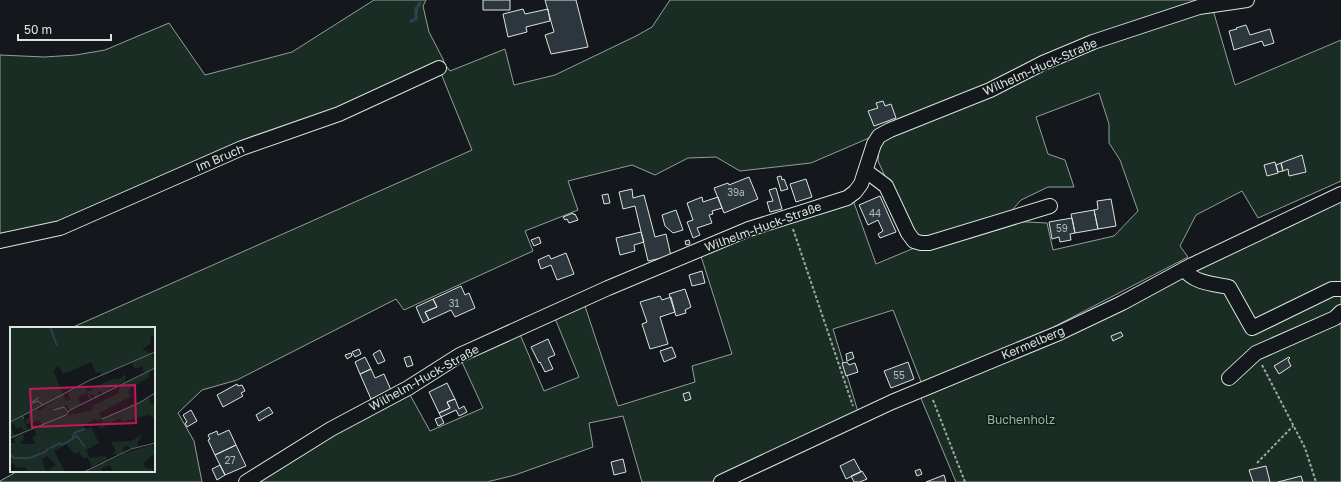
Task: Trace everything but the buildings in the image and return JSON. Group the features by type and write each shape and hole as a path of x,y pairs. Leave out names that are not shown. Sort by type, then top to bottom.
{"street":[{"name":"Wilhelm-Huck-Straße","path":"246,482 331,429 408,388 460,356 615,285 749,229 847,198 855,192 861,184 874,144 879,136 890,130 990,90 1043,63 1093,42 1199,7 1247,0"},
{"name":"Im Bruch","path":"0,241 60,228 242,148 339,114 438,68"},
{"path":"866,171 886,186 908,233 914,240 920,243 929,243 1050,206"},
{"name":"Kermelberg","path":"721,482 858,419 1122,303 1184,269 1290,217 1341,194"},
{"path":"1184,269 1187,274 1194,279 1229,287 1252,328 1332,290 1341,289"},
{"path":"1229,378 1256,354 1335,318 1341,312"}],"path":[{"path":"789,216 858,419"},
{"path":"1256,354 1305,448 1316,482"},
{"path":"928,388 965,482"},
{"path":"1257,463 1293,426"}],"green space":[{"path":"374,0 426,0 423,6 429,32 444,61 438,65 60,225 0,239 0,55 44,57 76,55 105,50 169,23 205,75 292,52"},
{"path":"670,0 1215,0 876,135 811,163 740,171 716,157 688,158 655,175 632,165 568,181 578,210 525,231 533,251 404,310 396,299 237,380 202,390 178,413 194,441 202,482 0,482 16,472 155,472 155,327 73,327 472,150 440,71 447,67 450,71 505,49 514,85 555,75 652,27"},
{"path":"1213,10 1235,85 1341,40 1341,181 1258,218 1242,191 1196,215 1180,246 1188,257 1017,346 923,387 893,310 833,329 859,415 805,438 711,482 642,482 623,416 589,423 593,447 515,475 487,482 252,482 332,432 409,393 430,431 483,408 461,360 519,332 544,391 579,377 554,316 584,303 618,406 695,382 692,366 732,354 700,253 853,200 876,264 919,246 1009,221 1047,223 1053,250 1114,236 1138,211 1120,160 1109,143 1109,124 1099,93 1036,117 1048,154 1065,160 1074,187 1048,187 1021,200 1007,216 928,240 911,233 878,161 879,146 884,140 1094,45"},
{"name":"Buchenholz","path":"1341,198 1341,482 956,482 920,396"}],"waterway":[{"path":"411,21 416,19 416,9 420,3"}]}
